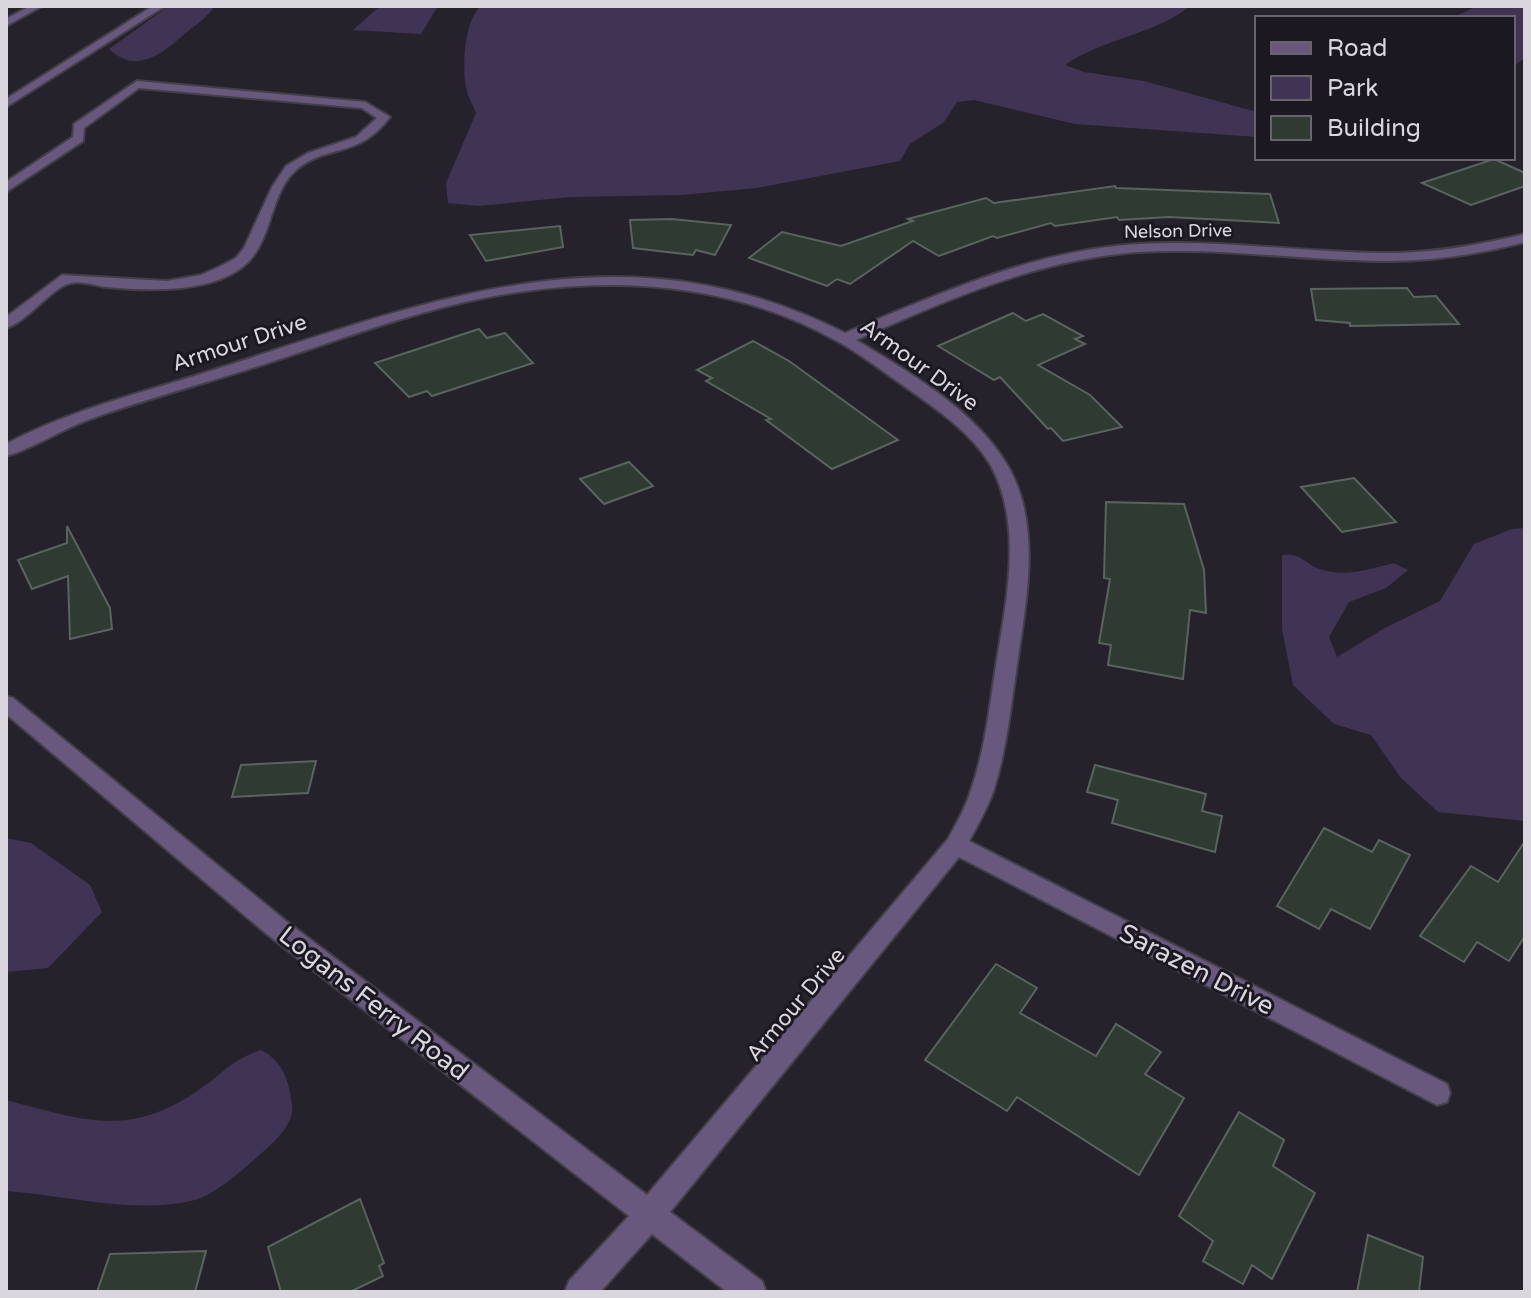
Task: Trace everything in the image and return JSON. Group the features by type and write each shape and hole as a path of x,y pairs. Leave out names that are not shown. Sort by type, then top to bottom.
{"street":[{"path":"6,23 37,6"},
{"path":"6,104 160,6"},
{"path":"6,188 79,138 78,127 137,84 365,105 384,117 371,136 349,147 313,157 289,170 244,259 212,276 176,285 152,287 67,278 6,324"},
{"name":"Nelson Drive","path":"845,339 1000,273 1080,254 1183,247 1353,256 1425,256 1484,248 1525,238"},
{"name":"Armour Drive","path":"6,451 51,429 108,409 446,302 519,286 602,280 684,285 773,306 845,339 949,411 976,435 1000,466 1016,507 1020,547 1017,586 997,735 983,789 956,845 649,1215 580,1292"},
{"name":"Logans Ferry Road","path":"6,703 277,928 751,1292"},
{"name":"Sarazen Drive","path":"956,845 1437,1093"}],"green space":[{"path":"169,6 215,6 178,40 150,58 130,61 109,49"},
{"path":"380,6 438,6 421,34 353,30"},
{"path":"481,6 1190,6 1162,23 1065,65 1084,72 1144,81 1255,111 1255,137 1075,124 974,100 957,102 944,122 910,144 900,161 756,188 682,195 571,197 478,206 448,203 446,183 476,113 466,88 464,68 468,33"},
{"path":"1478,6 1525,6 1525,58 1515,65 1515,16 1456,16"},
{"path":"1525,528 1525,821 1438,812 1401,778 1371,735 1334,724 1293,685 1282,629 1282,555 1295,556 1332,572 1358,571 1394,563 1408,570 1386,588 1349,602 1329,637 1337,657 1385,628 1440,601 1474,544 1512,529"},
{"path":"6,838 31,843 90,885 102,912 48,968 6,972"},
{"path":"261,1050 275,1060 284,1073 291,1096 291,1118 269,1146 204,1197 172,1204 125,1205 6,1191 6,1100 82,1118 128,1120 174,1105 234,1063"}],"building":[{"path":"1491,160 1525,173 1525,186 1471,205 1422,183"},
{"path":"1115,186 1270,194 1279,223 1169,217 1119,220 1117,217 1055,226 1051,223 997,238 993,236 939,256 913,241 850,284 837,279 827,286 749,258 782,232 841,246 913,221 908,219 986,198 994,203"},
{"path":"672,219 731,225 715,255 696,250 693,255 633,248 630,220"},
{"path":"560,226 563,247 486,261 470,235"},
{"path":"1407,288 1414,297 1436,296 1459,324 1350,326 1350,323 1316,320 1311,289"},
{"path":"1013,313 1026,321 1043,314 1083,336 1075,339 1085,344 1038,365 1090,395 1122,427 1063,441 1000,377 994,380 938,346"},
{"path":"479,329 487,338 505,333 533,363 432,396 427,391 409,397 375,363"},
{"path":"753,341 789,361 898,440 832,469 766,420 771,419 706,381 712,378 697,370"},
{"path":"629,462 653,486 604,504 580,479"},
{"path":"1354,478 1396,522 1342,532 1301,487"},
{"path":"1106,502 1184,504 1204,570 1206,613 1190,610 1183,679 1108,665 1111,645 1099,643 1110,579 1104,578"},
{"path":"67,526 110,608 112,629 70,639 68,576 32,589 18,560 67,543"},
{"path":"316,761 308,793 232,797 241,765"},
{"path":"1095,765 1206,794 1202,811 1222,816 1215,852 1112,823 1118,800 1087,792"},
{"path":"1324,828 1372,852 1379,840 1410,855 1370,929 1331,909 1319,929 1277,906"},
{"path":"1525,841 1525,936 1509,961 1477,942 1464,962 1420,936 1471,866 1498,882"},
{"path":"996,964 1037,988 1020,1013 1096,1056 1116,1024 1161,1052 1145,1074 1184,1098 1139,1175 1017,1097 1007,1111 925,1060"},
{"path":"1239,1112 1284,1140 1273,1166 1315,1193 1272,1279 1252,1265 1243,1284 1203,1261 1213,1241 1179,1216"},
{"path":"360,1199 384,1263 379,1266 383,1276 350,1292 281,1292 268,1247"},
{"path":"1368,1235 1423,1257 1419,1292 1357,1292"},
{"path":"206,1251 195,1292 97,1292 110,1254"}]}
